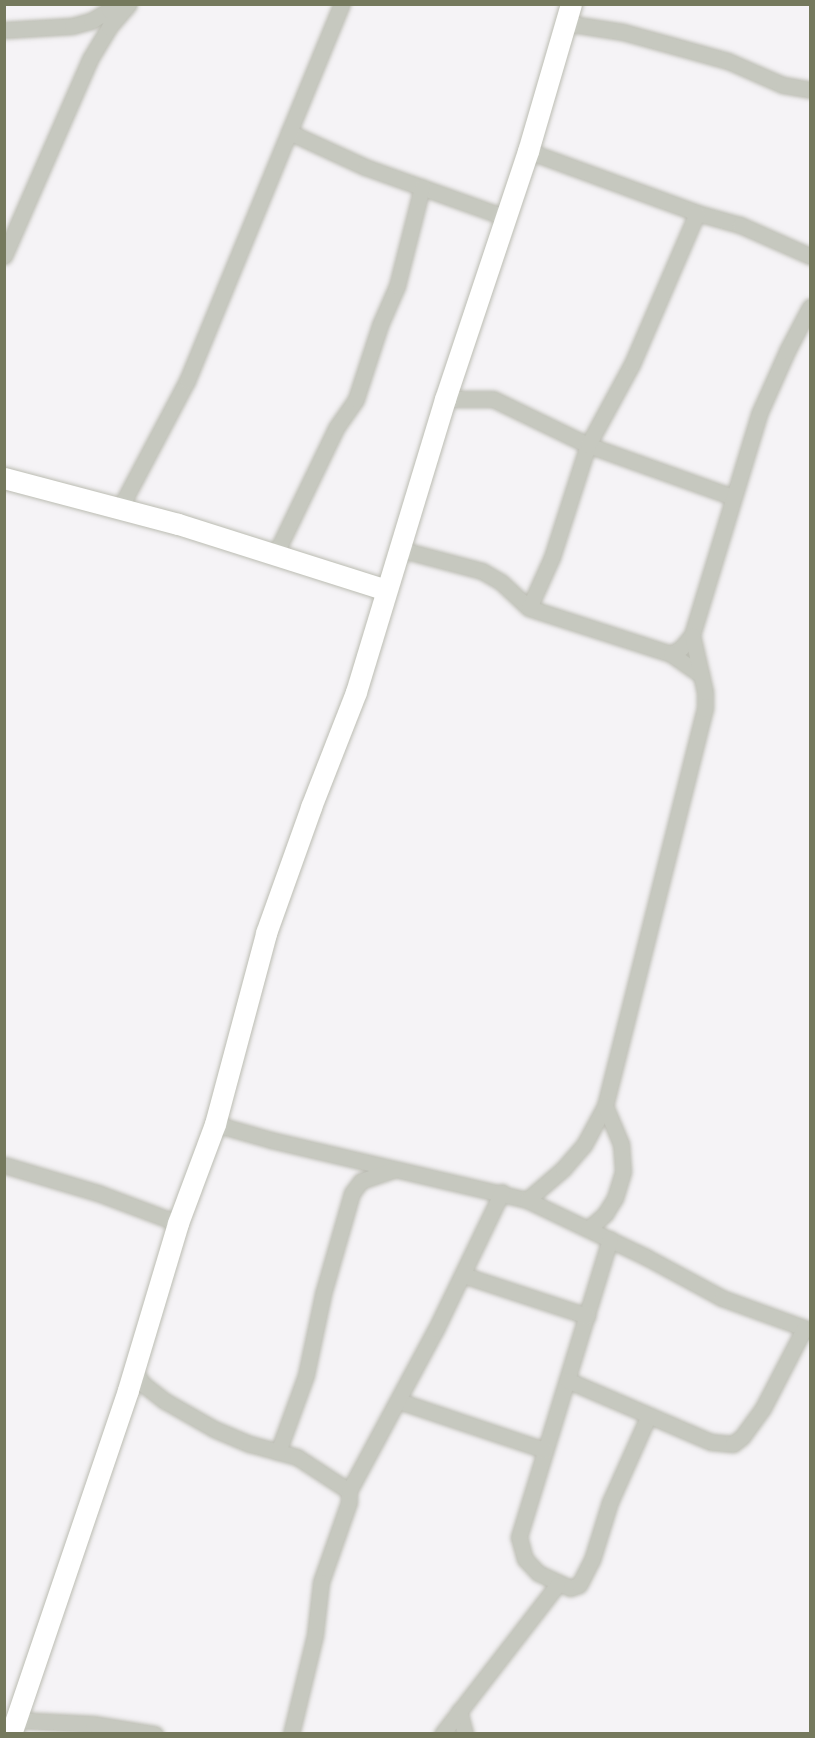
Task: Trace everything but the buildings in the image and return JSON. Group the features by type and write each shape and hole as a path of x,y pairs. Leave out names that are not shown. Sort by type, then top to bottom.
{"street":[{"path":"4,30 72,26 91,21 109,10 112,4"},
{"path":"4,256 90,59 109,27 129,4"},
{"path":"120,508 187,381 342,4"},
{"path":"155,1734 93,1724 14,1727 134,1370 178,1223 215,1124 266,933 311,807 356,692 445,399 528,151 568,14 728,62 783,85 810,90"},
{"path":"289,132 365,167 505,217"},
{"path":"528,151 697,213 740,225 810,256"},
{"path":"274,555 336,428 356,399 380,325 398,286 423,187"},
{"path":"529,608 552,557 588,445 632,364 697,213"},
{"path":"671,654 681,648 692,635 759,414 787,351 810,307"},
{"path":"445,399 493,399 588,445 733,497"},
{"path":"4,478 120,508 386,590"},
{"path":"399,549 482,571 501,582 529,608 671,654 701,675"},
{"path":"527,1200 563,1169 584,1145 605,1106 705,710 705,692 692,635"},
{"path":"588,1229 605,1214 615,1198 623,1171 621,1144 605,1106"},
{"path":"215,1124 271,1140 502,1192 527,1200 610,1239 722,1298 807,1329 763,1408 742,1437 733,1444 711,1442 567,1380"},
{"path":"4,1165 98,1193 178,1223"},
{"path":"278,1452 306,1375 323,1294 352,1193 361,1181 395,1169"},
{"path":"291,1734 315,1635 321,1582 349,1502 349,1491 399,1401 502,1192"},
{"path":"610,1239 519,1537 525,1559 538,1574 557,1585 570,1588 579,1585 586,1576 610,1502 649,1415"},
{"path":"463,1275 587,1316"},
{"path":"134,1370 143,1384 165,1401 214,1429 250,1444 297,1457 349,1491"},
{"path":"399,1401 545,1450"},
{"path":"442,1734 557,1585"},
{"path":"459,1711 465,1734"}]}
